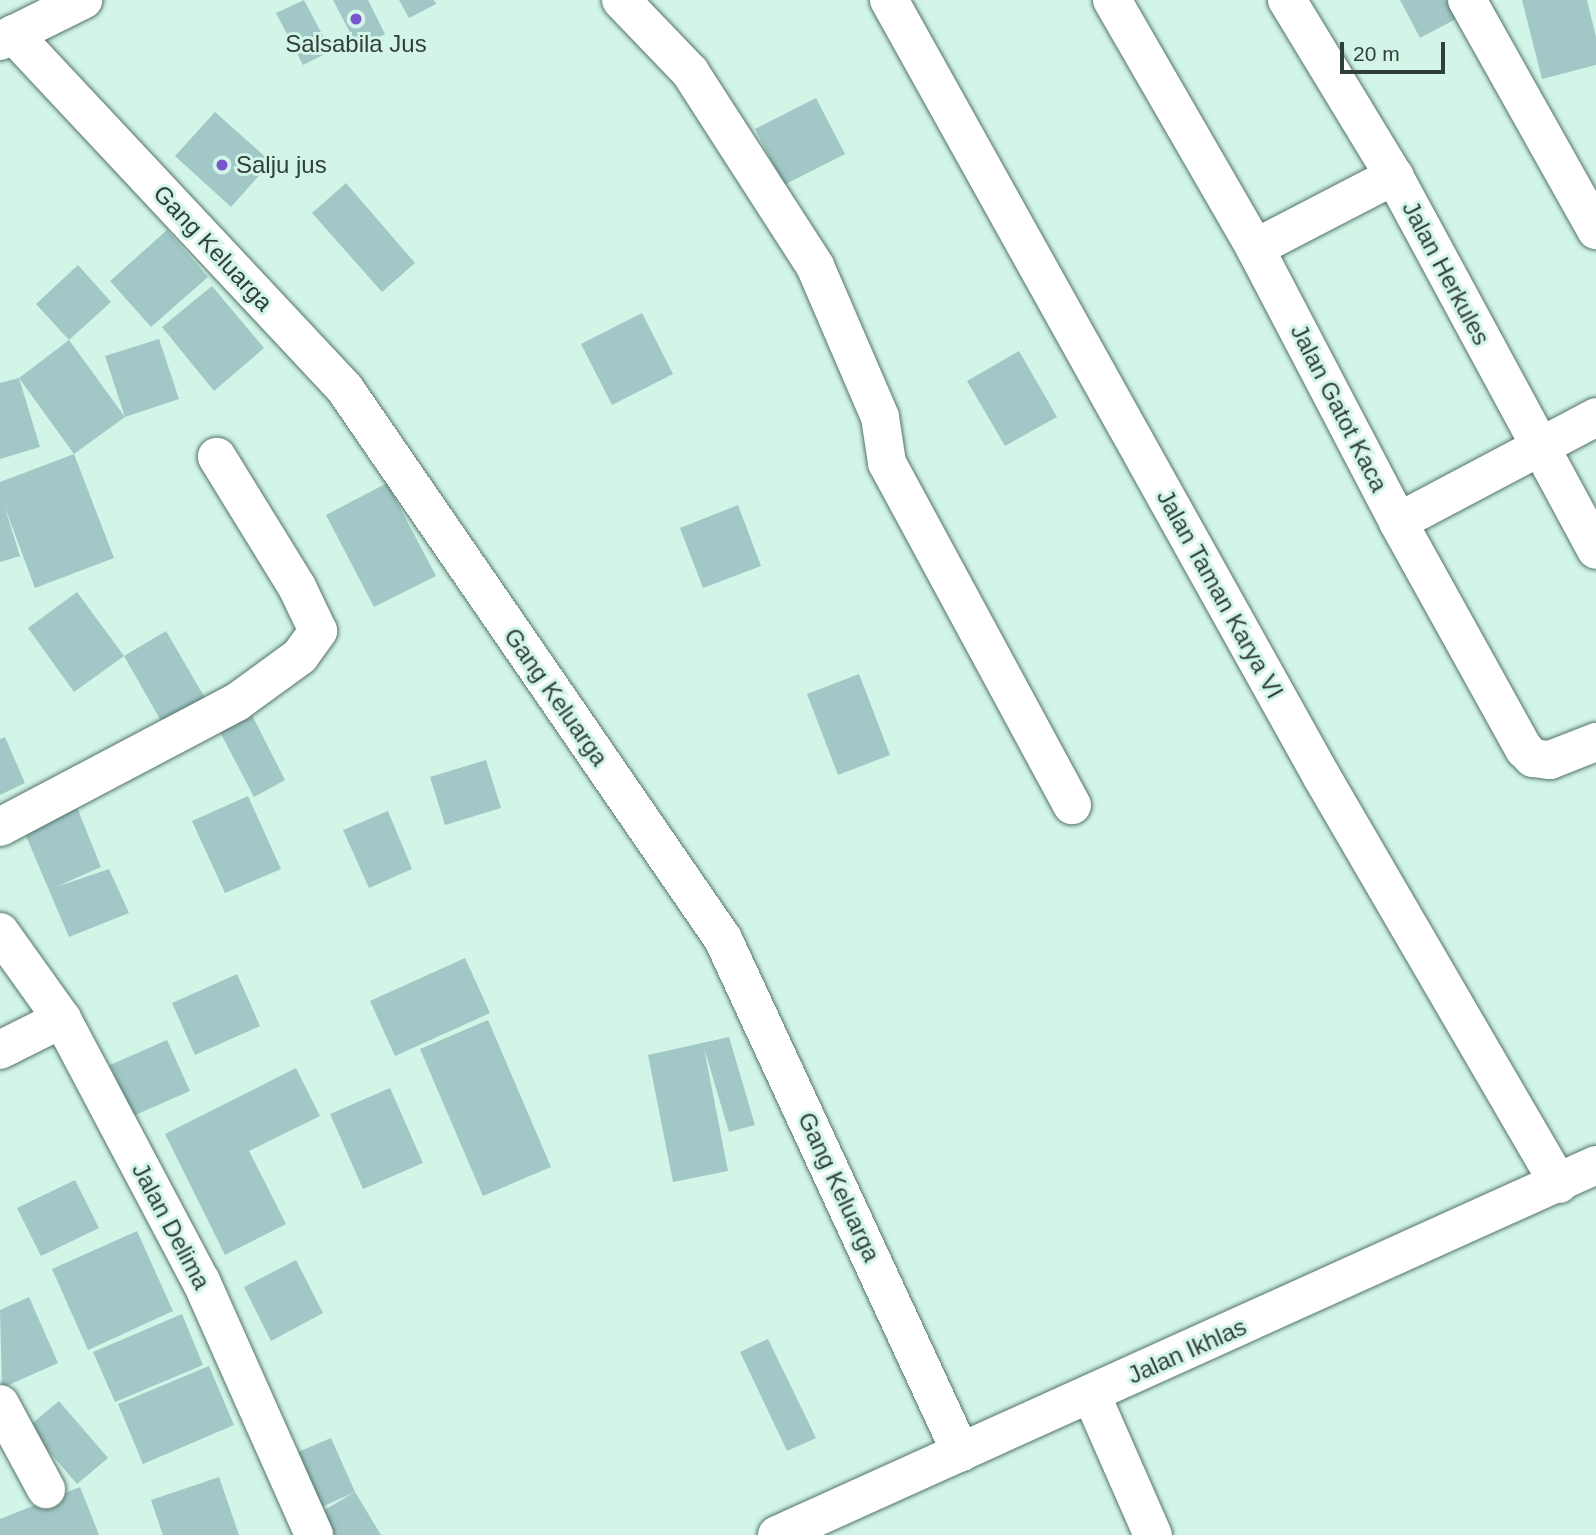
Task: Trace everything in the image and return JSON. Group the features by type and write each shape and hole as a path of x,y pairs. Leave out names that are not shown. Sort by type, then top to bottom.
{"street":[{"path":"7,38 83,0"},
{"path":"621,0 690,72 815,266 880,417 887,463 1072,805"},
{"name":"Jalan Taman Karya VI","path":"888,0 1315,765 1559,1184"},
{"name":"Jalan Gatot Kaca","path":"1112,0 1255,248 1398,522 1524,749 1534,758 1550,760 1594,750"},
{"name":"Jalan Herkules","path":"1287,0 1394,176 1596,550"},
{"path":"1467,0 1586,193 1596,230"},
{"name":"Gang Keluarga","path":"7,38 345,389 723,939 961,1453"},
{"path":"1255,248 1394,176"},
{"path":"1398,522 1596,417"},
{"path":"0,827 237,702 300,656 318,631 297,587 217,457"},
{"name":"Jalan Delima","path":"0,932 62,1019 201,1281 314,1535"},
{"path":"0,1050 62,1019"},
{"name":"Jalan Ikhlas","path":"777,1535 1596,1165"},
{"path":"1091,1394 1153,1535"},
{"path":"0,1404 46,1489"}],"building":[{"path":"304,0 331,51 303,65 276,13"},
{"path":"333,0 368,0 385,34 358,48"},
{"path":"399,0 434,0 436,4 409,18"},
{"path":"1400,0 1446,0 1456,19 1420,38"},
{"path":"1522,0 1587,0 1596,37 1596,65 1542,79"},
{"path":"816,98 845,154 784,185 755,129"},
{"path":"215,112 271,162 231,207 175,156"},
{"path":"346,183 415,263 382,292 312,213"},
{"path":"167,230 208,277 151,327 110,281"},
{"path":"78,265 111,302 69,340 36,304"},
{"path":"212,286 264,348 214,391 162,327"},
{"path":"642,313 673,374 612,405 581,344"},
{"path":"159,339 179,399 125,417 105,356"},
{"path":"69,340 125,417 74,454 19,378"},
{"path":"1019,351 1057,417 1005,446 967,381"},
{"path":"19,378 40,447 0,459 0,383"},
{"path":"74,454 114,558 35,588 4,505 20,556 0,562 0,482"},
{"path":"387,483 436,576 374,607 326,515"},
{"path":"738,505 761,566 703,588 680,528"},
{"path":"77,592 124,656 74,692 28,628"},
{"path":"166,631 212,710 169,735 124,656"},
{"path":"859,674 890,755 838,775 807,694"},
{"path":"252,715 285,780 254,797 220,732"},
{"path":"5,737 25,783 0,795 0,739"},
{"path":"486,760 501,808 445,825 430,777"},
{"path":"248,796 281,869 225,893 192,821"},
{"path":"74,800 101,867 56,887 109,869 129,913 69,937 20,822"},
{"path":"388,811 412,869 369,888 343,830"},
{"path":"465,958 490,1013 395,1056 370,1001"},
{"path":"237,974 260,1026 195,1055 172,1003"},
{"path":"488,1020 551,1167 483,1196 420,1049"},
{"path":"729,1037 755,1125 729,1132 704,1048 728,1171 673,1182 648,1055"},
{"path":"167,1040 190,1091 133,1116 110,1065"},
{"path":"296,1068 320,1116 249,1151 286,1224 225,1255 165,1134"},
{"path":"390,1088 423,1163 363,1189 330,1114"},
{"path":"75,1180 99,1228 41,1256 17,1208"},
{"path":"137,1231 173,1311 88,1350 52,1269"},
{"path":"296,1260 323,1313 271,1341 244,1287"},
{"path":"29,1297 58,1363 2,1388 0,1310"},
{"path":"182,1314 203,1365 115,1402 93,1352"},
{"path":"768,1339 816,1438 787,1451 740,1352"},
{"path":"209,1366 234,1425 143,1464 118,1404"},
{"path":"59,1401 108,1458 77,1484 28,1427"},
{"path":"331,1438 355,1492 315,1510 291,1455"},
{"path":"219,1477 239,1535 163,1535 151,1500"},
{"path":"80,1487 99,1535 0,1535 0,1519"},
{"path":"355,1492 381,1535 321,1535 311,1518"}],"place":[{"name":"Salsabila Jus","path":"356,19"},
{"name":"Salju jus","path":"222,165"}]}
